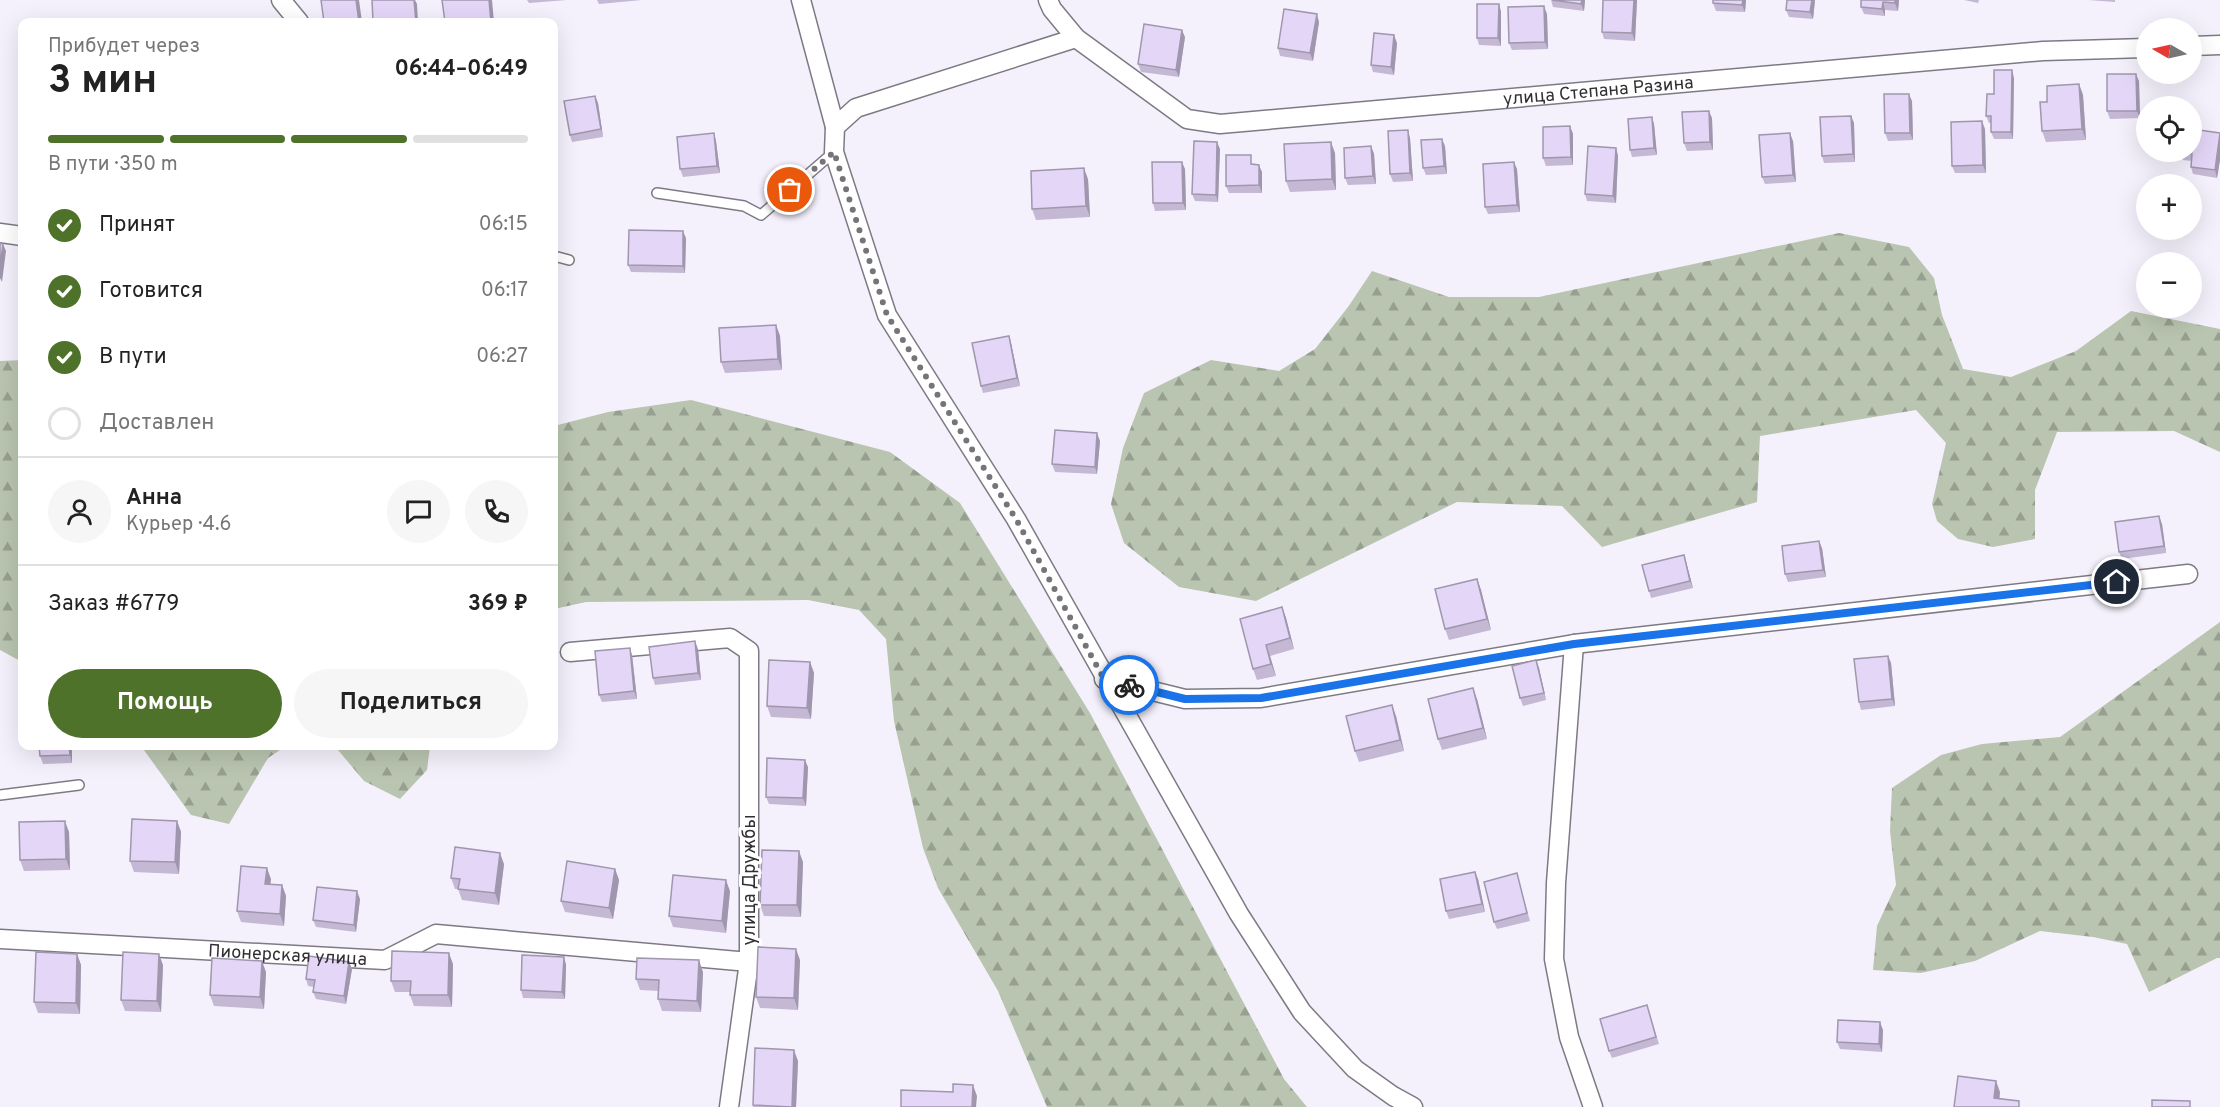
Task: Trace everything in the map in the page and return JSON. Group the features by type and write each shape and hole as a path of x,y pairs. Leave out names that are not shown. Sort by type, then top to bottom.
{"street":[{"path":"281,0 296,18"},
{"path":"801,0 835,127 834,152 887,315 1016,519 1104,679 1239,914 1302,1012 1355,1069 1413,1107"},
{"name":"улица Степана Разина","path":"1048,0 1052,9 1076,38 1187,119 1220,124 2031,52 2136,48"},
{"path":"835,127 856,108 1076,38"},
{"path":"2202,46 2220,45"},
{"path":"0,233 18,235"},
{"path":"1104,679 1185,699 1261,698 1574,644 2188,574"},
{"name":"улица Дружбы","path":"570,652 730,638 749,651 749,962 729,1107"},
{"path":"1574,644 1556,883 1554,959 1569,1037 1593,1107"},
{"name":"Пионерская улица","path":"0,939 385,960 436,934 749,962"}],"lane":[{"path":"657,193 744,206 761,215 834,152"},
{"path":"558,257 568,261"},
{"path":"0,795 79,785"}],"green space":[{"path":"1839,233 1909,247 1934,278 1942,315 1963,369 2011,377 2076,351 2131,311 2136,312 2136,318 2166,318 2220,329 2220,452 2174,431 2057,432 2035,490 2035,539 1993,547 1958,539 1937,521 1932,504 1946,443 1916,410 1760,436 1757,502 1602,547 1562,506 1457,502 1256,601 1179,587 1124,543 1111,504 1123,448 1144,393 1211,360 1279,371 1315,349 1348,307 1372,271 1449,297 1539,297"},
{"path":"18,360 18,660 0,650 0,361"},
{"path":"691,400 890,452 960,503 1090,713 1284,1079 1307,1107 1047,1107 998,991 938,888 923,848 894,721 886,639 859,610 808,600 586,602 558,608 558,425 608,412"},
{"path":"2220,622 2220,958 2149,992 2127,944 2093,937 2040,931 1975,961 1921,973 1873,970 1877,926 1896,885 1890,831 1892,788 1941,755 1982,744 2060,737"},
{"path":"144,750 280,750 268,758 229,824 191,815"},
{"path":"338,750 430,750 427,770 400,799 364,781"}],"building":[{"path":"321,0 356,0 358,18 323,18"},
{"path":"372,0 414,0 416,18 373,18"},
{"path":"442,0 489,0 491,18 444,18"},
{"path":"1552,0 1582,0 1581,4"},
{"path":"1603,0 1634,0 1632,33 1602,32"},
{"path":"1713,0 1743,0 1742,5 1713,3"},
{"path":"1787,0 1812,0 1810,12 1786,10"},
{"path":"1861,0 1895,0 1895,3 1883,2 1882,9 1861,7"},
{"path":"1477,4 1499,4 1498,38 1477,38"},
{"path":"1544,6 1545,42 1509,43 1508,7"},
{"path":"1284,9 1317,14 1310,53 1278,48"},
{"path":"1144,24 1182,30 1176,70 1138,64"},
{"path":"1374,33 1394,35 1391,67 1371,65"},
{"path":"1994,70 2012,70 2011,132 1991,132 1991,116 1986,116 1987,94 1994,94"},
{"path":"2107,74 2136,74 2136,111 2107,111"},
{"path":"2079,84 2082,129 2042,131 2040,102 2047,102 2047,86"},
{"path":"1884,94 1909,94 1910,133 1885,133"},
{"path":"595,96 601,129 570,135 564,101"},
{"path":"1709,111 1710,142 1684,143 1682,112"},
{"path":"1851,116 1853,154 1822,156 1820,117"},
{"path":"1652,117 1654,148 1630,150 1628,119"},
{"path":"1982,121 1983,165 1952,166 1951,122"},
{"path":"1570,126 1571,157 1543,158 1543,127"},
{"path":"1408,130 1410,173 1390,174 1388,131"},
{"path":"2202,130 2220,133 2215,170 2191,167 2191,162 2202,162"},
{"path":"714,133 717,166 680,169 677,137"},
{"path":"1790,133 1793,175 1762,177 1759,135"},
{"path":"1442,139 1444,166 1423,168 1421,140"},
{"path":"1194,141 1217,142 1216,195 1192,194"},
{"path":"1331,142 1332,179 1286,181 1284,144"},
{"path":"1371,146 1373,176 1345,178 1344,148"},
{"path":"1588,146 1616,148 1613,196 1585,194"},
{"path":"1226,155 1251,155 1251,164 1259,165 1259,185 1226,186"},
{"path":"1152,162 1182,162 1183,203 1153,203"},
{"path":"1514,162 1517,205 1485,207 1483,164"},
{"path":"1084,168 1086,206 1032,209 1031,171"},
{"path":"629,230 683,231 683,266 628,265"},
{"path":"0,243 3,244 0,266"},
{"path":"776,325 778,359 721,362 719,328"},
{"path":"1009,336 1017,378 981,386 972,343"},
{"path":"1055,430 1097,433 1095,467 1052,464"},
{"path":"2159,516 2164,546 2119,552 2115,522"},
{"path":"1819,541 1823,570 1785,574 1782,546"},
{"path":"1684,555 1690,581 1649,591 1642,565"},
{"path":"1477,579 1487,619 1445,629 1435,589"},
{"path":"1282,607 1290,638 1266,645 1271,664 1253,669 1240,619"},
{"path":"695,641 698,673 653,678 649,647"},
{"path":"630,648 634,691 599,695 595,651"},
{"path":"1888,656 1892,699 1859,702 1854,659"},
{"path":"769,660 810,662 807,708 767,706"},
{"path":"1536,660 1544,693 1520,698 1512,666"},
{"path":"1473,688 1483,728 1438,739 1428,699"},
{"path":"1392,705 1400,740 1355,751 1346,716"},
{"path":"39,750 69,750 70,755 40,756"},
{"path":"767,758 805,760 803,798 766,797"},
{"path":"132,819 177,821 175,862 130,861"},
{"path":"65,821 66,859 20,860 19,822"},
{"path":"455,847 500,853 495,893 458,889 460,879 451,878"},
{"path":"762,850 799,851 797,905 760,905"},
{"path":"567,861 615,869 609,908 561,901"},
{"path":"241,866 267,868 265,884 282,885 280,914 237,911"},
{"path":"1475,872 1482,904 1446,911 1440,879"},
{"path":"1517,873 1527,913 1494,922 1484,882"},
{"path":"673,875 726,880 722,921 669,916"},
{"path":"317,887 357,891 354,925 313,920"},
{"path":"758,947 796,949 794,998 756,997"},
{"path":"392,951 449,953 448,995 410,995 411,981 391,981"},
{"path":"36,952 77,954 76,1003 34,1002"},
{"path":"123,952 159,954 157,1001 121,1000"},
{"path":"522,955 564,957 562,992 521,990"},
{"path":"309,956 349,962 344,996 313,992 315,980 306,979"},
{"path":"212,958 262,961 260,997 210,995"},
{"path":"637,958 699,960 697,1001 658,999 659,980 636,979"},
{"path":"1647,1005 1656,1037 1609,1051 1600,1019"},
{"path":"1838,1020 1880,1022 1879,1044 1837,1042"},
{"path":"755,1048 794,1050 792,1107 753,1105"},
{"path":"1958,1076 1996,1081 1994,1098 2019,1101 2019,1107 1954,1107"},
{"path":"953,1084 973,1085 972,1107 901,1107 901,1090 953,1092"},
{"path":"2152,1100 2190,1101 2190,1107 2152,1107"}],"way so far":[{"path":"790,190 834,152 887,315 1016,519 1104,679 1129,685"}],"route":[{"path":"1129,685 1185,699 1261,698 1574,644 2117,582"}]}
